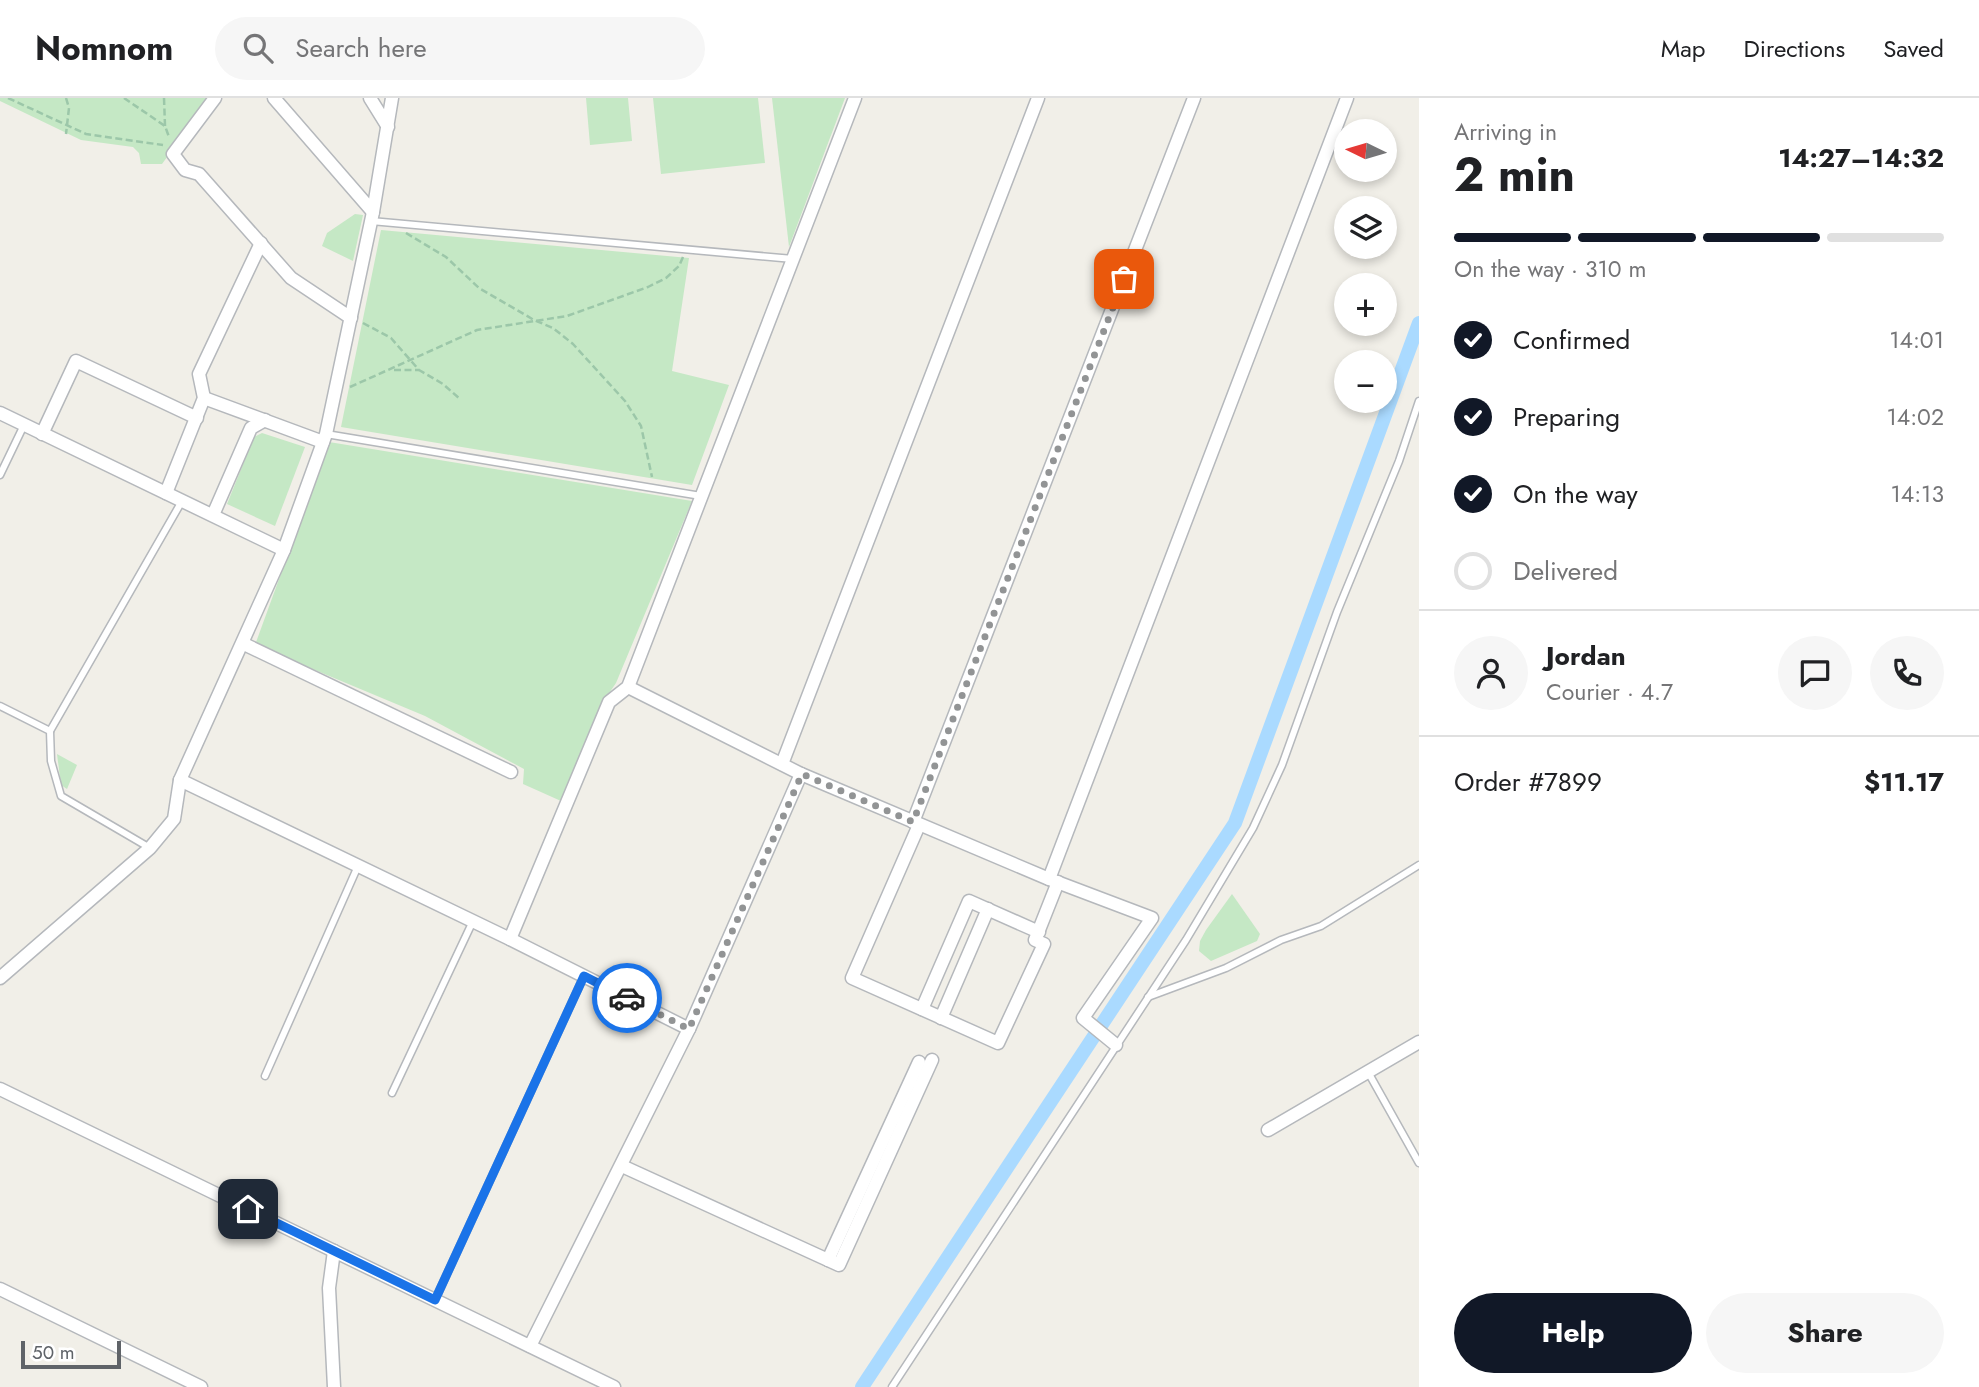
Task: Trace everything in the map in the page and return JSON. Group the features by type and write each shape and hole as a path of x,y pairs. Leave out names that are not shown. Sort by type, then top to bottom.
{"street":[{"path":"215,98 173,154 186,170 199,174 291,278 351,318"},
{"path":"274,98 372,216"},
{"path":"370,98 388,127"},
{"path":"0,978 150,848 174,819 180,780 244,644 284,550 325,438 372,216 392,98"},
{"path":"510,939 610,702 628,687 855,98"},
{"path":"782,764 1038,98"},
{"path":"1194,98 916,824 852,978 998,1043 1044,943 1035,940 1053,881 1347,98"},
{"path":"166,493 204,398 199,374 261,243"},
{"path":"43,434 76,362 197,418"},
{"path":"204,398 325,438"},
{"path":"0,413 284,550"},
{"path":"213,515 251,428 265,420"},
{"path":"244,644 511,772"},
{"path":"628,687 802,774 1053,881 1152,918 1083,1018 1116,1045"},
{"path":"530,1346 689,1029 802,774"},
{"path":"180,780 510,939 689,1029"},
{"path":"922,1009 970,901 1039,932"},
{"path":"941,1018 988,909"},
{"path":"1268,1130 1419,1042"},
{"path":"622,1166 839,1265 926,1061"},
{"path":"0,1089 614,1387"},
{"path":"334,1251 329,1288 334,1387"},
{"path":"0,1289 201,1387"}],"lane":[{"path":"372,216 397,224 793,259"},
{"path":"892,1387 1148,998 1259,815 1282,765 1419,401"},
{"path":"0,475 24,425"},
{"path":"325,438 701,496"},
{"path":"150,848 61,796 51,761 50,731 182,501"},
{"path":"0,706 50,731"},
{"path":"1148,998 1226,968 1281,940 1321,926 1419,865"},
{"path":"265,1076 358,866"},
{"path":"392,1093 473,921"},
{"path":"435,1300 584,976"},
{"path":"1368,1072 1419,1163"}],"path":[{"path":"8,98 50,115 69,127 95,136 159,143 173,154"},
{"path":"66,98 69,127 66,134"},
{"path":"124,98 165,126"},
{"path":"164,98 165,126 173,154"},
{"path":"397,224 411,238 446,257 480,288 534,320 553,327 573,344 625,401 641,426 650,474 659,489"},
{"path":"335,395 477,330 568,316 648,288 679,266 686,250"},
{"path":"351,318 391,338 419,370 443,384 460,400"},
{"path":"393,370 419,370"}],"green space":[{"path":"0,98 210,98 162,164 141,164 139,153 133,147 81,140 0,101"},
{"path":"586,98 628,98 632,141 590,145"},
{"path":"653,98 758,98 765,163 661,174"},
{"path":"772,98 845,98 789,247"},
{"path":"355,214 363,215 353,261 322,246 327,233"},
{"path":"381,230 689,258 672,371 729,385 692,485 341,427"},
{"path":"262,433 305,447 275,526 227,504 254,437"},
{"path":"329,442 692,501 616,683 603,702 561,801 523,784 524,769 425,716 255,645"},
{"path":"57,754 77,765 67,789 61,785"},
{"path":"1232,894 1260,934 1257,941 1211,961 1199,951 1200,941"}],"waterway":[{"path":"862,1387 1235,823 1419,323"}],"way so far":[{"path":"627,998 689,1029 802,774 913,822 1124,279"}],"route":[{"path":"248,1209 435,1300 584,976 627,998"}]}
